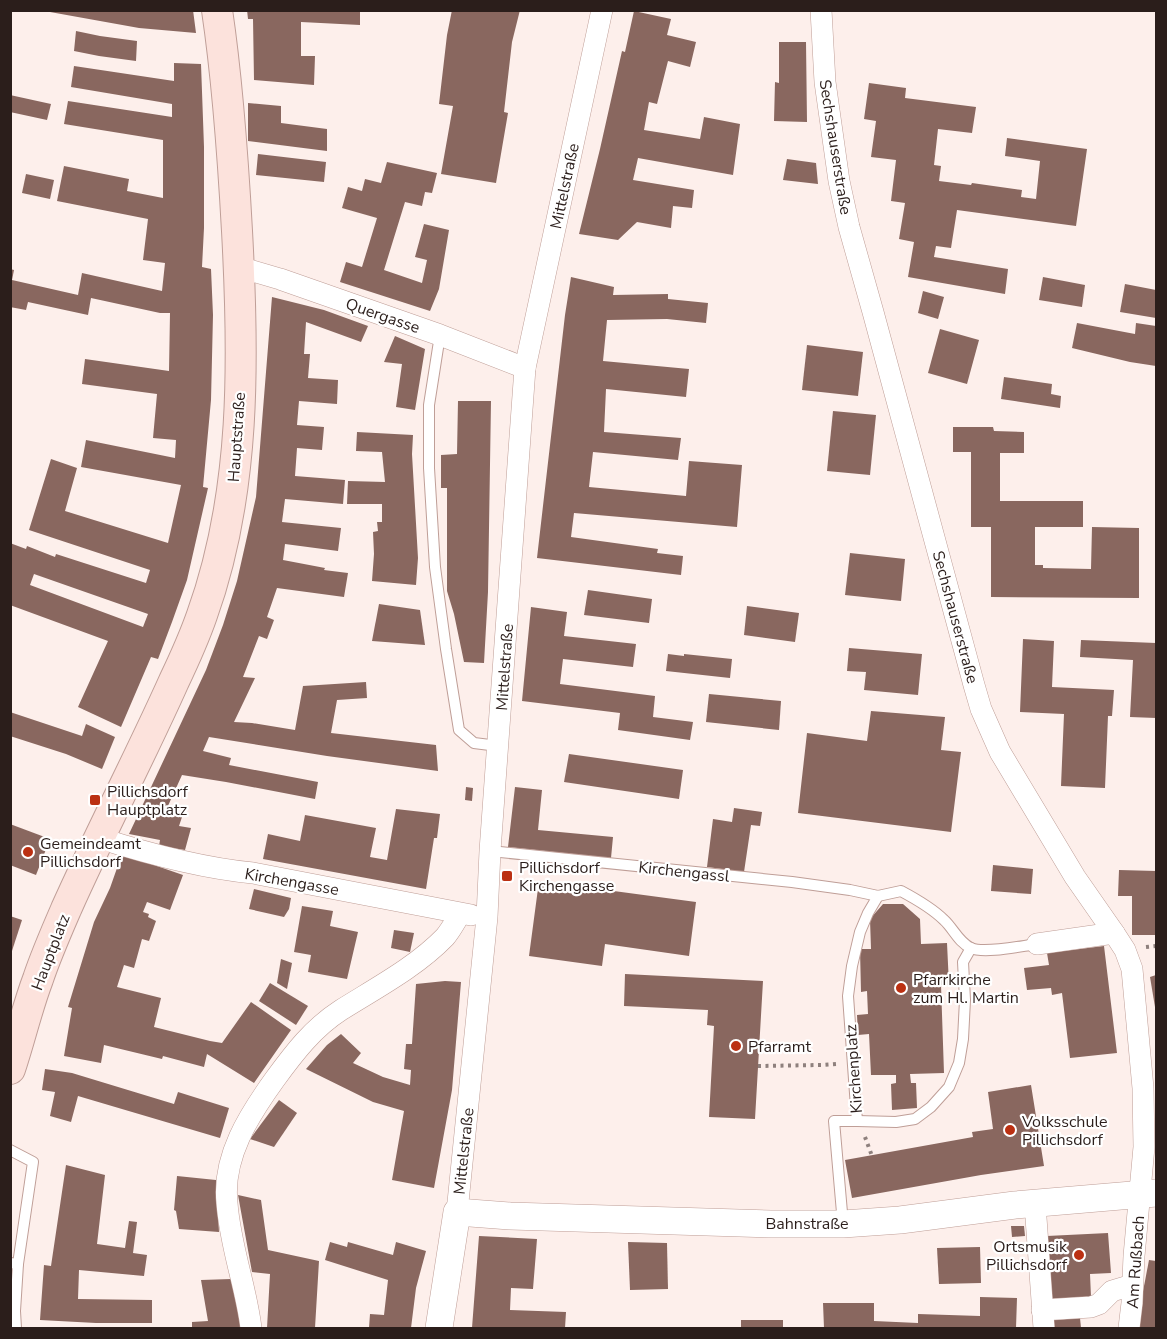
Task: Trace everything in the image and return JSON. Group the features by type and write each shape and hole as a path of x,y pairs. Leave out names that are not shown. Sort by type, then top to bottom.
{"main road":[{"name":"Hauptstraße","path":"99,838 153,729 202,616 224,542 231,503 238,431 241,342 239,267 235,183 217,10"},
{"name":"Hauptplatz","path":"10,1069 38,979 99,838"}],"street":[{"name":"Mittelstraße","path":"439,1329 457,1212 487,917 525,368 602,10"},
{"name":"Sechshauserstraße","path":"821,10 825,82 839,181 849,227 981,709 1000,752 1075,877 1125,950 1132,969 1143,1088 1148,1194"},
{"name":"Quergasse","path":"239,267 440,335 525,368"},
{"name":"Kirchengasse","path":"99,838 142,852 228,870 460,914 487,917"},
{"path":"251,1329 226,1202 228,1175 238,1140 256,1106 300,1045 330,1017 421,959 446,935 460,914"},
{"path":"1037,944 1114,933"},
{"name":"Bahnstraße","path":"457,1212 510,1216 759,1224 843,1224 1148,1194"},
{"name":"Am Rußbach","path":"1129,1329 1132,1285 1148,1194"},
{"path":"1035,1204 1043,1319 1099,1304 1112,1291 1132,1285"}],"lane":[{"path":"440,335 429,405 429,468 435,567 446,649 459,730 474,743 498,746"},
{"name":"Kirchengassl","path":"490,851 792,882 878,896 901,891 919,900 945,921 971,948"},
{"name":"Kirchenplatz","path":"843,1224 834,1121 857,1121 848,996 860,932 878,896"},
{"path":"857,1121 896,1122 915,1119 931,1107 949,1087 959,1063 963,1039 965,1000 963,962 971,948 994,950 1037,944"},
{"path":"10,1150 33,1162 14,1263 16,1329"}],"path":[{"path":"758,1066 852,1062"}],"building":[{"path":"50,10 172,12 172,10 193,10 196,33 139,28 50,12"},
{"path":"247,10 360,10 360,25 301,22 301,56 315,56 314,85 254,80 253,19 248,19"},
{"path":"452,10 520,10 512,42 504,112 508,113 496,183 441,174 453,106 439,104"},
{"path":"634,11 671,19 667,35 696,42 690,67 668,61 657,104 649,102 644,130 700,139 704,117 740,124 733,175 638,158 633,180 694,190 692,208 673,206 671,228 637,222 618,240 579,234 622,51 625,52"},
{"path":"76,31 137,41 136,61 74,51"},
{"path":"779,42 806,42 807,122 774,121 775,82 779,83"},
{"path":"174,63 201,64 204,147 202,267 211,269 213,315 211,400 203,487 208,488 187,580 172,622 158,659 151,657 121,727 78,707 108,641 10,605 10,543 26,549 27,546 55,557 56,554 146,583 150,570 29,530 51,459 77,468 65,511 168,543 181,485 81,467 86,440 175,458 176,440 153,438 157,394 82,384 85,359 169,371 170,313 160,313 91,298 88,315 28,302 26,310 10,307 10,269 14,270 12,280 78,295 82,273 162,291 165,263 143,260 148,219 57,201 64,166 129,179 127,191 163,198 163,140 64,124 68,101 172,117 172,104 71,87 74,66 174,81","holes":["34,574 148,614 143,627 30,585"]},
{"path":"869,83 906,88 905,98 976,107 972,133 938,129 934,165 941,166 939,181 1022,190 1021,197 1036,199 1040,161 1005,156 1007,138 1087,149 1076,226 957,210 951,248 936,246 934,257 1008,269 1005,294 908,277 914,242 899,239 905,203 891,201 896,160 871,157 876,121 864,119"},
{"path":"10,95 51,104 47,120 10,112"},
{"path":"248,103 281,106 281,123 327,129 327,151 248,141"},
{"path":"258,154 326,162 324,182 256,175"},
{"path":"787,159 816,163 818,184 783,180"},
{"path":"387,162 437,173 432,193 425,192 422,206 405,202 384,270 422,283 427,260 415,257 424,224 449,230 439,289 430,311 340,282 346,262 362,267 377,218 342,208 348,187 362,191 365,179 381,183"},
{"path":"26,174 54,180 50,199 22,193"},
{"path":"571,277 614,287 613,295 668,294 668,299 708,303 706,323 667,319 607,320 603,361 689,369 686,397 606,389 604,432 681,438 678,460 593,452 589,487 686,496 689,461 742,465 737,527 574,513 571,537 658,549 657,553 683,556 681,575 537,558"},
{"path":"1043,277 1085,285 1082,307 1039,300"},
{"path":"1125,284 1156,290 1156,318 1120,312"},
{"path":"923,291 944,297 938,319 918,313"},
{"path":"272,297 324,310 368,326 361,342 306,322 304,354 310,354 308,378 338,380 337,404 299,401 297,425 324,427 322,450 297,448 295,476 345,480 343,504 285,499 282,522 341,528 338,551 285,544 283,560 348,573 344,597 277,588 267,617 274,620 267,639 259,636 243,677 255,678 234,722 295,730 303,686 366,682 367,698 337,700 331,733 436,745 438,771 209,737 203,751 231,758 229,765 318,782 315,799 182,775 167,808 183,814 179,826 191,828 185,850 159,846 160,840 129,834 206,670 237,581 256,497"},
{"path":"1077,323 1135,334 1136,323 1156,326 1156,366 1072,348"},
{"path":"940,329 979,340 967,384 928,373"},
{"path":"395,336 425,349 415,410 396,407 402,364 384,362"},
{"path":"807,345 863,352 858,396 802,390"},
{"path":"1004,377 1052,384 1051,394 1061,396 1060,408 1001,399"},
{"path":"458,401 491,401 488,592 484,663 464,662 447,591 447,488 441,488 441,455 457,454"},
{"path":"833,411 876,415 870,475 827,471"},
{"path":"953,427 993,427 994,431 1024,432 1024,453 1000,453 1000,501 1083,501 1083,527 1035,527 1035,565 1043,565 1043,568 1091,569 1092,527 1139,528 1139,598 991,597 991,527 971,527 971,452 953,452"},
{"path":"357,432 413,435 418,558 416,585 372,581 373,532 378,531 377,522 382,522 382,504 347,504 348,481 385,482 382,452 356,451"},
{"path":"850,553 905,559 901,601 845,595"},
{"path":"588,590 652,599 649,623 584,615"},
{"path":"379,604 420,610 425,645 372,641"},
{"path":"747,606 799,613 795,642 744,635"},
{"path":"531,607 567,612 564,636 636,644 633,667 563,659 560,684 655,696 653,717 693,722 690,740 618,730 620,713 522,701"},
{"path":"1023,639 1054,641 1052,687 1114,690 1112,716 1108,716 1105,788 1061,786 1064,714 1020,712"},
{"path":"1081,640 1156,643 1156,718 1130,717 1133,660 1080,657"},
{"path":"849,648 922,654 918,695 864,690 866,672 847,671"},
{"path":"668,654 732,659 730,678 666,671"},
{"path":"709,694 781,701 779,730 706,722"},
{"path":"871,711 945,717 941,750 961,752 951,832 798,813 807,733 867,741"},
{"path":"10,712 82,736 86,724 115,737 102,769 66,754 10,736"},
{"path":"569,754 683,770 679,799 564,782"},
{"path":"466,787 473,788 472,801 465,800"},
{"path":"515,787 542,790 538,830 613,837 611,858 508,847"},
{"path":"734,808 762,812 760,826 751,825 744,872 707,867 713,819 732,822"},
{"path":"396,809 440,814 426,889 263,859 268,834 300,841 305,815 376,828 370,857 387,860"},
{"name":"Gemeindeamt Pillichsdorf","path":"10,824 50,839 36,875 10,865"},
{"path":"122,854 183,875 170,910 147,902 143,912 156,921 149,941 142,939 134,968 124,965 117,987 161,998 154,1027 210,1041 222,1043 251,1002 291,1030 254,1083 207,1054 204,1067 163,1056 162,1059 104,1045 101,1063 64,1056 72,1008 68,1007 94,922 110,888"},
{"path":"993,865 1033,869 1031,894 991,891"},
{"path":"1119,870 1156,871 1156,935 1132,935 1132,896 1118,896"},
{"path":"539,881 696,902 689,956 605,944 602,966 529,956"},
{"path":"254,889 291,898 289,909 284,917 249,909"},
{"name":"Pfarrkirche zum Hl. Martin","path":"883,904 903,904 920,919 921,944 947,943 949,985 941,985 944,1073 910,1074 911,1083 916,1083 917,1108 892,1110 891,1084 896,1083 896,1075 871,1075 869,1034 858,1035 857,1015 868,1014 867,991 861,992 860,949 871,949 870,919"},
{"path":"302,906 333,911 330,926 358,932 347,979 308,972 311,955 294,952"},
{"path":"10,916 22,920 11,954 10,954"},
{"path":"394,930 414,933 410,952 391,948"},
{"path":"1104,946 1117,1053 1070,1058 1062,993 1052,995 1051,988 1027,990 1024,968 1049,965 1047,953"},
{"path":"281,959 292,963 287,989 277,983"},
{"name":"Pfarramt","path":"625,974 763,981 755,1119 709,1117 714,1026 707,1025 708,1010 624,1006"},
{"path":"1156,975 1156,1007 1155,1007 1150,977"},
{"path":"461,982 452,1090 434,1188 392,1180 404,1111 373,1102 306,1069 327,1045 341,1034 361,1053 353,1063 383,1077 410,1085 411,1070 404,1069 406,1044 412,1044 416,984"},
{"path":"270,983 308,1006 296,1025 259,1001"},
{"path":"45,1069 72,1073 174,1104 178,1092 229,1108 220,1138 78,1096 71,1122 50,1116 55,1092 42,1090"},
{"path":"1031,1085 1044,1166 852,1198 845,1160 973,1137 972,1132 993,1129 988,1092"},
{"path":"279,1100 297,1113 274,1147 250,1139"},
{"path":"66,1165 105,1175 97,1244 125,1248 129,1221 137,1222 133,1253 147,1255 144,1276 79,1270 78,1299 152,1300 152,1323 40,1320 44,1265 51,1266"},
{"path":"177,1176 216,1180 219,1232 179,1229 174,1210"},
{"path":"238,1195 261,1200 268,1250 319,1261 315,1328 267,1328 270,1274 252,1272"},
{"path":"1011,1226 1024,1226 1025,1236 1012,1237"},
{"name":"Ortsmusik Pillichsdorf","path":"1108,1233 1111,1273 1090,1274 1091,1297 1051,1299 1047,1236"},
{"path":"479,1236 537,1239 533,1289 511,1288 510,1310 566,1312 565,1328 472,1328"},
{"path":"330,1242 347,1247 348,1242 393,1255 396,1242 426,1251 416,1288 411,1328 369,1328 370,1314 384,1315 388,1280 325,1260"},
{"path":"628,1242 667,1243 668,1289 630,1290"},
{"path":"980,1247 981,1283 939,1284 937,1248"},
{"path":"1149,1260 1156,1261 1156,1328 1136,1328"},
{"path":"231,1279 240,1328 192,1328 192,1322 208,1321 201,1280"},
{"path":"980,1297 1017,1298 1016,1328 824,1328 823,1303 874,1303 874,1321 918,1323 918,1314 980,1316"},
{"path":"1080,1318 1081,1328 1054,1328 1053,1320"},
{"path":"741,1320 783,1320 783,1328 741,1328"}],"place":[{"name":"Pillichsdorf Hauptplatz","path":"95,800"},
{"name":"Gemeindeamt Pillichsdorf","path":"28,852"},
{"name":"Pillichsdorf Kirchengasse","path":"507,876"},
{"name":"Pfarrkirche zum Hl. Martin","path":"901,988"},
{"name":"Pfarramt","path":"736,1046"},
{"name":"Volksschule Pillichsdorf","path":"1010,1130"},
{"name":"Ortsmusik Pillichsdorf","path":"1079,1255"}]}
